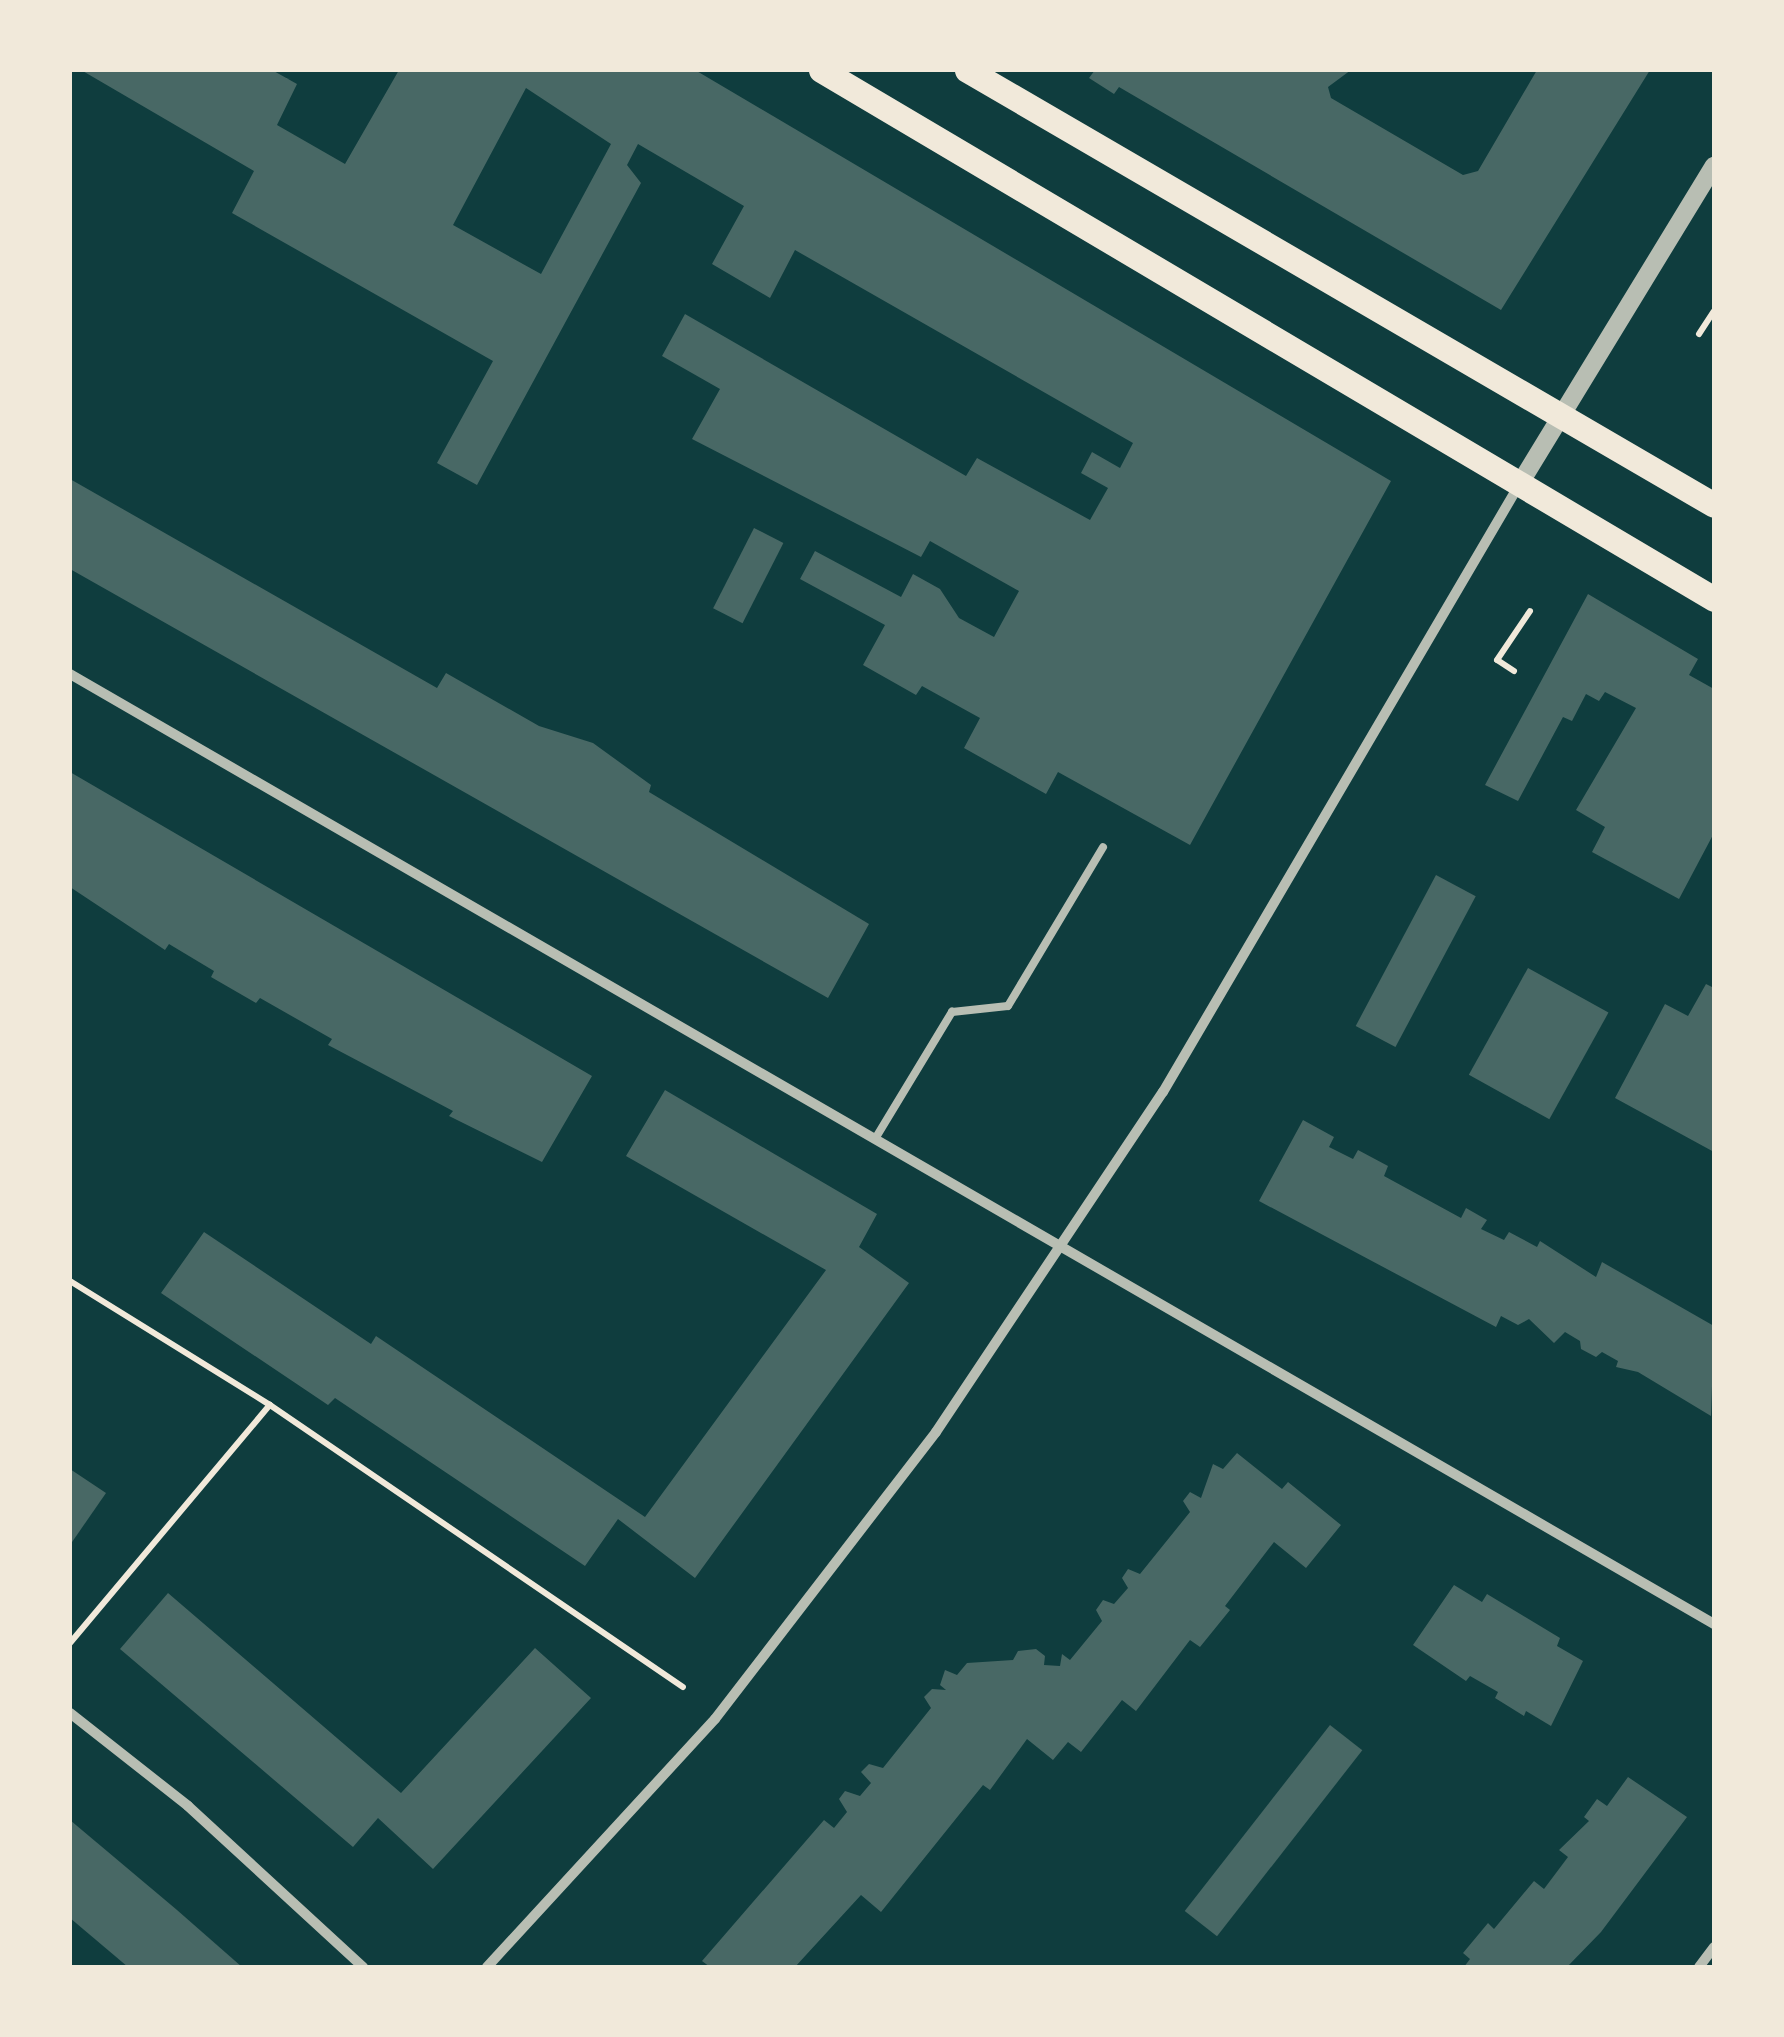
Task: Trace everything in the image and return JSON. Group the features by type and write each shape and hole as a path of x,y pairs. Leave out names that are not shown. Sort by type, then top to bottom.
{"main road":[{"path":"821,70 1714,599"},
{"path":"968,70 1714,506"}],"street":[{"path":"487,1967 766,1657 936,1432 1062,1247 1238,970 1519,485 1714,166"},
{"path":"70,674 1714,1624"},
{"path":"70,1714 188,1806 363,1967"},
{"path":"1699,1967 1714,1947"}],"lane":[{"path":"875,1139 952,1012 1008,1006 1103,847"}],"path":[{"path":"1699,334 1714,312"},
{"path":"1514,671 1498,660 1530,611"},
{"path":"70,1280 270,1405 682,1687"},
{"path":"70,1643 270,1405"}],"building":[{"path":"81,70 272,70 297,84 277,125 345,164 399,70 695,70 1391,481 1190,845 1058,772 1046,794 964,748 980,718 922,686 916,695 863,665 885,625 800,579 815,551 901,597 913,574 940,589 959,618 994,637 1019,591 930,541 921,557 692,439 720,389 662,356 685,314 966,476 977,458 1090,520 1108,488 1081,473 1092,452 1120,468 1133,443 795,250 770,298 712,264 744,206 638,144 627,165 641,183 477,485 437,463 493,361 232,213 254,171","holes":["526,88 611,144 541,274 453,225"]},
{"path":"1095,70 1351,70 1328,87 1331,98 1463,175 1478,171 1537,70 1650,70 1501,310 1119,87 1114,94 1089,78"},
{"path":"70,479 437,688 446,673 539,726 593,743 651,785 649,792 869,924 828,998 70,569"},
{"path":"754,528 783,543 743,623 713,608"},
{"path":"1588,594 1698,659 1689,675 1714,689 1714,833 1679,899 1592,852 1605,827 1576,810 1636,708 1605,692 1599,701 1586,694 1572,721 1563,717 1518,801 1485,785"},
{"path":"70,772 592,1076 542,1162 449,1116 453,1111 328,1045 332,1039 260,998 256,1003 211,977 214,971 169,944 165,950 70,887"},
{"path":"1436,875 1476,896 1395,1047 1356,1026"},
{"path":"1528,968 1608,1013 1549,1119 1469,1075"},
{"path":"1706,984 1714,988 1714,1152 1615,1098 1665,1004 1688,1016"},
{"path":"665,1090 877,1214 859,1247 909,1283 695,1578 618,1519 585,1566 335,1398 328,1405 161,1293 204,1232 371,1344 376,1336 645,1517 826,1270 626,1156"},
{"path":"1303,1120 1334,1137 1329,1147 1353,1159 1358,1150 1388,1166 1384,1176 1461,1218 1466,1208 1487,1220 1481,1229 1504,1240 1509,1232 1537,1247 1540,1241 1596,1277 1602,1262 1714,1326 1711,1416 1638,1372 1616,1367 1618,1361 1602,1352 1596,1357 1581,1349 1580,1341 1565,1332 1554,1343 1529,1319 1518,1325 1501,1316 1496,1327 1259,1201"},
{"path":"1237,1453 1282,1489 1288,1482 1341,1525 1306,1568 1274,1542 1225,1606 1230,1610 1200,1647 1190,1640 1136,1711 1122,1700 1081,1752 1068,1742 1053,1760 1027,1739 990,1790 983,1785 881,1912 861,1895 795,1967 710,1967 702,1961 824,1820 834,1828 847,1812 839,1799 845,1791 860,1796 871,1783 861,1772 869,1764 883,1768 931,1708 924,1697 932,1689 946,1690 940,1685 945,1670 957,1675 967,1663 1013,1660 1018,1651 1036,1649 1045,1656 1044,1665 1060,1666 1062,1654 1070,1660 1102,1621 1096,1610 1103,1600 1114,1604 1128,1588 1122,1578 1128,1569 1140,1574 1190,1512 1183,1501 1190,1492 1201,1498 1213,1464 1223,1469"},
{"path":"70,1469 106,1493 70,1545"},
{"path":"1454,1585 1482,1602 1487,1594 1560,1638 1557,1646 1583,1661 1551,1726 1526,1711 1524,1716 1495,1698 1498,1692 1470,1676 1466,1681 1413,1645"},
{"path":"168,1593 401,1793 535,1648 591,1698 433,1869 378,1818 353,1847 120,1649"},
{"path":"1330,1725 1362,1750 1217,1936 1185,1911"},
{"path":"1628,1777 1687,1817 1601,1932 1567,1967 1464,1967 1470,1959 1463,1953 1488,1923 1494,1929 1534,1881 1544,1889 1568,1857 1559,1850 1589,1821 1584,1817 1597,1799 1607,1806"},
{"path":"70,1820 242,1967 128,1967 70,1918"}]}
